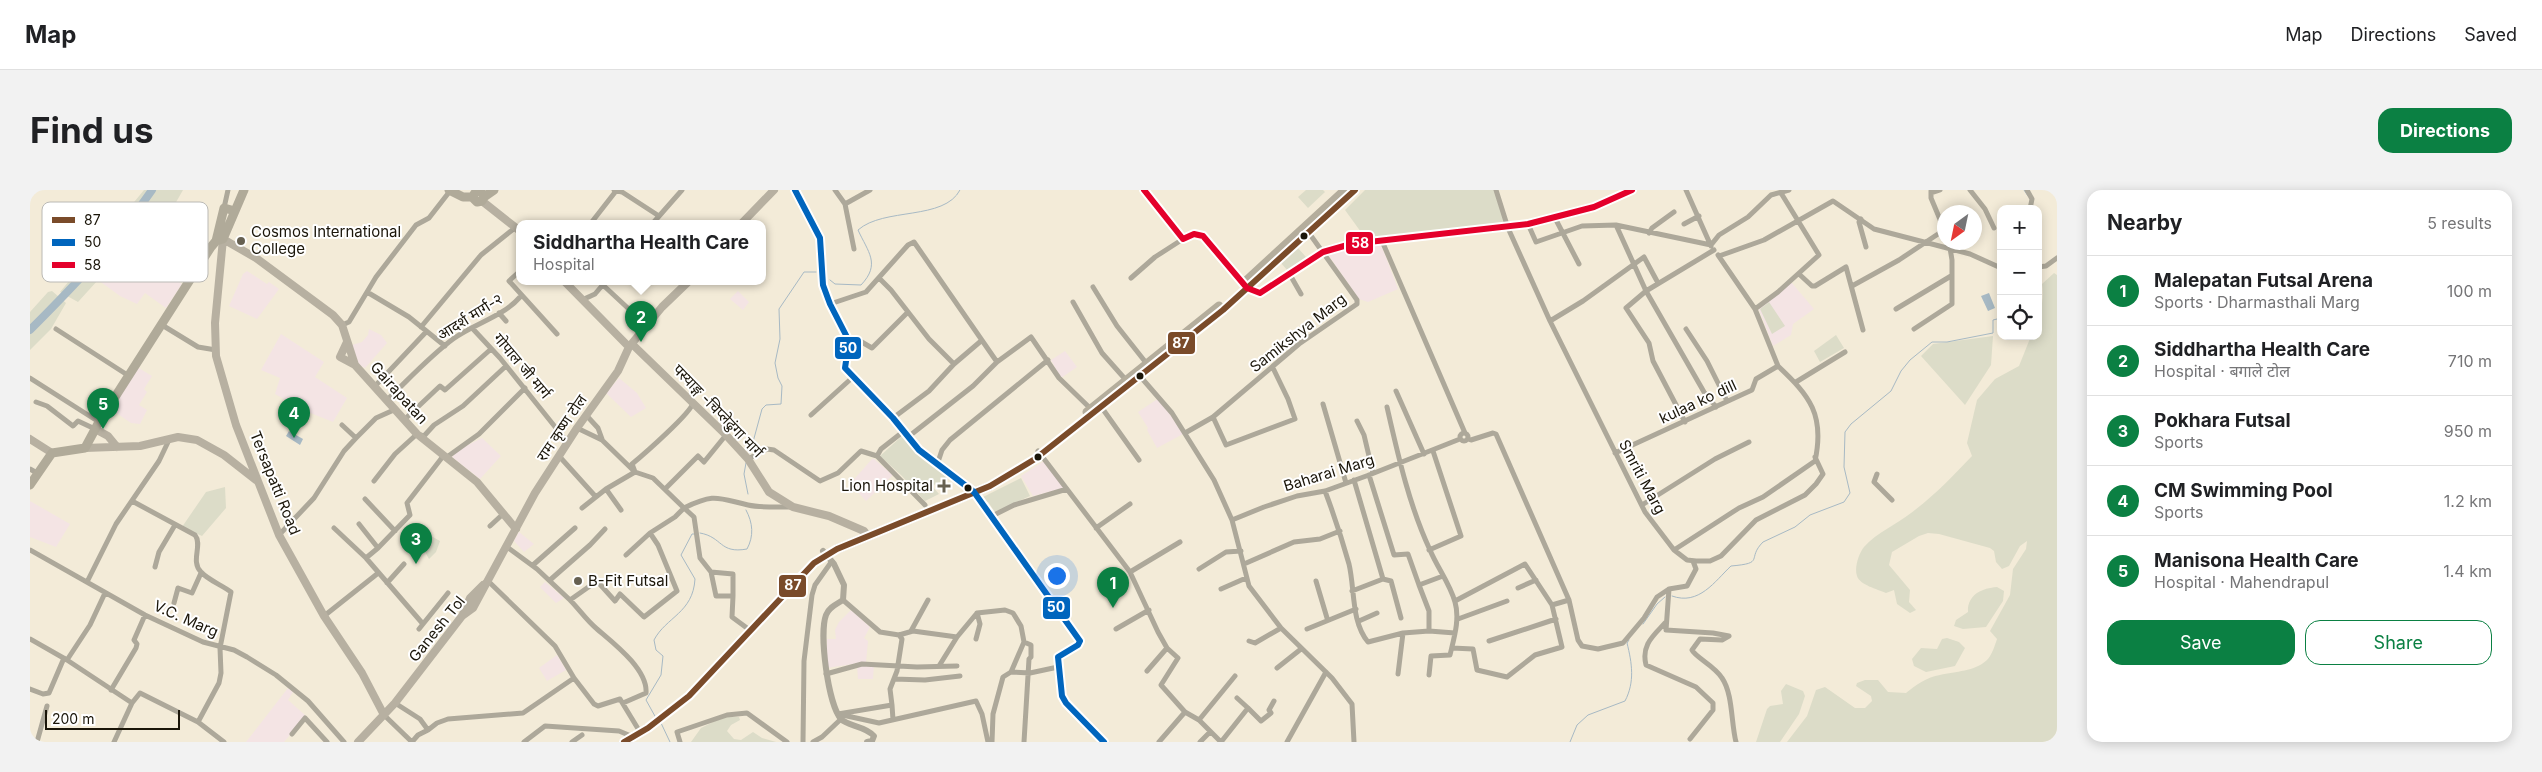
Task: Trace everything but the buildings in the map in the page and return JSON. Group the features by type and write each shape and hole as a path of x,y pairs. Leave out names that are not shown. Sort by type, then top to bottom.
{"highway":[{"path":"1096,410 1126,380 1138,375 1147,364 1246,286 1346,190"},
{"path":"866,534 972,490 1040,453 1096,410 1246,286 1354,190"},
{"path":"630,740 670,709 748,629 797,572 866,534 925,505 972,490"}],"main road":[{"path":"208,256 235,212 244,190"},
{"path":"450,190 463,198 494,190"},
{"path":"745,220 774,190"},
{"path":"480,194 516,227"},
{"path":"219,240 224,208 235,212"},
{"path":"219,240 256,258 311,297 342,325"},
{"name":"Tersapatti Road","path":"219,240 215,323 216,356 236,424 279,536 324,616 362,673 384,715"},
{"path":"85,448 97,425 191,282"},
{"name":"पस्याङ्ग -चिप्लेढुंगा मार्ग","path":"568,285 726,435 748,459 769,492 793,507 828,516 866,534"},
{"name":"राम कृष्ण टोल","path":"516,529 577,428 618,371 630,346 646,325 685,285"},
{"name":"Gairapatan","path":"342,325 355,365 376,385 417,434 477,482 516,529"},
{"path":"347,342 340,357 355,365"},
{"path":"97,425 117,447"},
{"path":"30,484 34,471 52,453 85,448 140,446 178,437 197,440 224,455 257,482"},
{"path":"30,438 52,453"},
{"path":"486,582 508,547 516,529"},
{"name":"Ganesh Tol","path":"358,742 394,704 462,616 470,598 486,582"}],"street":[{"path":"224,208 228,190"},
{"path":"342,325 348,322 406,238 416,226 429,218 450,190"},
{"path":"656,220 682,190"},
{"path":"795,190 820,238 823,285 830,304 849,341 844,364 853,377 893,418 908,437 937,465 972,490 1080,641 1078,645 1061,654 1058,667 1062,696 1066,703 1104,742"},
{"path":"835,190 845,204 854,249"},
{"path":"845,204 870,190"},
{"path":"1144,190 1183,239"},
{"name":"Smriti Marg","path":"1496,190 1508,228 1550,321 1642,506 1674,550 1687,560 1693,561"},
{"path":"1131,278 1155,257 1194,234 1203,236 1246,286 1260,293 1323,252 1352,244 1508,228 1528,224 1594,207 1632,190"},
{"path":"1674,550 1815,461 1816,415 1812,403 1796,382 1778,366 1755,309 1712,248 1686,190"},
{"path":"1686,422 1653,361 1649,343 1626,311 1627,305 1712,248 1719,236 1748,217 1762,201 1771,195 1789,190"},
{"path":"1937,209 1931,192 1940,190"},
{"path":"1970,190 1984,209 1994,228"},
{"path":"2027,190 2032,199 2031,205"},
{"path":"593,220 615,191 623,191 659,216"},
{"path":"1755,309 1799,274 1820,253 1781,193"},
{"path":"1719,256 1764,240 1800,222 1833,201 1874,229 1937,245"},
{"path":"1649,233 1652,228 1674,212"},
{"path":"1684,224 1699,216"},
{"path":"1555,218 1579,264"},
{"path":"1861,219 1859,222 1866,247"},
{"path":"1528,224 1536,242 1582,226 1616,225 1627,226 1712,248"},
{"path":"1616,225 1646,291 1704,392 1716,407"},
{"path":"421,327 481,254 516,230"},
{"name":"Samikshya Marg","path":"1185,433 1213,418 1299,344 1357,304 1358,300 1309,232"},
{"path":"1852,286 1937,234"},
{"path":"1382,241 1468,439"},
{"path":"830,304 866,292 908,245 914,242 918,244 981,341 997,362"},
{"path":"1914,329 1952,304 1951,250"},
{"path":"1955,250 1970,254 1997,266"},
{"path":"1550,321 1583,301 1632,263 1646,256 1658,283"},
{"path":"2042,267 2057,258"},
{"path":"1799,274 1812,286 1815,286 1846,267 1863,330"},
{"path":"1289,273 1301,294"},
{"path":"516,275 509,281 556,334"},
{"path":"1896,310 1952,276"},
{"path":"879,278 929,339 954,364"},
{"path":"582,300 595,294 602,285"},
{"path":"606,285 646,325"},
{"path":"1093,287 1117,326 1147,364"},
{"path":"367,292 399,310 445,346"},
{"name":"आदर्श मार्ग-२","path":"388,399 445,346 514,305 522,296"},
{"path":"1073,302 1102,353 1126,380"},
{"path":"849,341 858,341 872,348 908,312"},
{"path":"499,313 506,321"},
{"path":"162,325 198,347 216,350"},
{"path":"56,329 129,376"},
{"name":"गोपाल जी मार्ग","path":"473,329 525,388 564,438 570,442"},
{"path":"1686,329 1707,362 1727,401"},
{"path":"376,385 426,332"},
{"path":"908,437 973,386 997,362 1031,337 1059,378 1096,410 1139,460"},
{"path":"893,418 929,391 954,364 981,341"},
{"path":"405,419 440,386 445,390 492,349"},
{"path":"1796,382 1845,352"},
{"path":"937,465 942,450 950,440 1048,360"},
{"path":"374,481 395,454 417,434 424,436 434,425 463,406 506,366"},
{"name":"kulaa ko dill","path":"1615,453 1752,390 1756,379 1778,366"},
{"path":"1213,418 1226,445 1295,419 1273,368"},
{"path":"1138,375 1154,390 1185,433 1214,480 1232,520 1246,578 1281,628 1326,672 1352,704 1354,742"},
{"path":"811,416 853,377"},
{"path":"30,378 97,425"},
{"path":"366,558 396,531 410,515 406,506 446,456 479,434 525,388"},
{"path":"1396,391 1424,454"},
{"path":"36,402 48,406 73,426 78,421 97,425"},
{"path":"635,472 632,464 692,407 693,403"},
{"path":"1323,404 1346,483"},
{"path":"1387,407 1400,463 1430,550 1455,601 1458,619 1449,656 1430,657 1429,675"},
{"path":"279,536 314,498 344,451 376,418 396,409"},
{"path":"586,415 598,428 602,440"},
{"path":"1357,421 1364,435 1371,474 1394,555 1408,554 1429,610 1430,631"},
{"path":"342,425 356,438"},
{"path":"577,428 602,440 635,472 652,478 694,517 700,558 711,572 716,596 733,596"},
{"path":"877,456 881,449 904,432"},
{"path":"1465,433 1460,435 1460,438 1464,441 1494,432 1496,434 1569,600 1578,642 1586,648 1598,649 1624,643 1644,618 1657,597 1669,589 1688,586 1696,569 1693,561 1710,561 1722,556 1756,520 1805,495 1823,474 1815,457"},
{"path":"665,489 698,456 704,462 726,435"},
{"name":"Baharai Marg","path":"1232,520 1297,496 1324,491 1433,451 1460,438"},
{"path":"87,582 116,524 160,461 169,440"},
{"path":"1642,506 1715,459 1749,442"},
{"path":"748,459 768,449 774,450 820,481 838,473 860,451 877,456 925,505"},
{"path":"1430,550 1461,536 1433,451"},
{"path":"1040,453 1130,572 1149,610 1154,625 1168,648 1178,658 1161,685 1186,712 1199,720 1221,742 1248,708"},
{"path":"559,456 596,497"},
{"path":"582,508 606,489 635,472"},
{"path":"1877,474 1874,482 1892,500"},
{"path":"1354,480 1383,579"},
{"path":"606,489 621,510"},
{"path":"992,516 1014,505 1067,489"},
{"path":"1324,491 1340,531 1349,567 1360,630 1368,642 1393,634 1430,631 1455,633"},
{"path":"626,555 650,533 675,517 684,508 702,501 724,497 749,505 793,507"},
{"path":"365,499 396,531"},
{"path":"132,501 197,537 196,561 201,573 231,592 220,648 221,673 219,683 198,722"},
{"path":"1096,528 1130,504"},
{"path":"490,526 503,514"},
{"path":"360,524 378,548"},
{"path":"155,567 159,552 175,525"},
{"path":"334,528 366,558 421,626 448,593"},
{"path":"534,565 575,528"},
{"path":"550,580 590,545 605,529"},
{"path":"1244,564 1294,542 1320,539 1340,531"},
{"path":"570,600 597,581 615,601 620,594 644,618 674,595 677,591 658,545 650,533"},
{"path":"1130,572 1180,542"},
{"path":"508,547 534,565 570,600 596,629 620,648 638,673 646,693 623,703"},
{"name":"V.C. Marg","path":"30,550 145,615 202,642 234,650 276,675 308,701 344,742"},
{"path":"1199,569 1226,552 1240,551"},
{"path":"827,556 844,585 843,600"},
{"path":"803,742 804,661 812,594 827,556"},
{"path":"387,583 404,564"},
{"path":"1452,648 1473,648 1477,670 1507,677 1535,655 1562,647 1552,605 1525,564 1455,601"},
{"path":"711,572 733,574 732,616 748,629"},
{"name":"V.C. Marg","path":"174,603 178,588 192,593 201,573"},
{"path":"324,616 378,574"},
{"path":"1419,585 1442,576"},
{"path":"1221,588 1246,578"},
{"path":"1352,591 1383,579 1390,581 1401,618"},
{"path":"1518,588 1536,580"},
{"path":"1316,581 1327,618"},
{"path":"486,582 555,646 574,678 596,706 620,699 644,730"},
{"path":"1669,589 1665,623 1668,631 1714,633 1729,636 1722,640 1700,639 1692,650 1694,654 1712,665 1725,683 1736,742"},
{"path":"30,689 43,694 48,693 65,659 90,625 105,592"},
{"path":"843,600 880,632 899,635 910,632 957,638"},
{"path":"843,600 832,606 826,615 826,674 832,702 840,717 870,731 874,736 872,741 867,742"},
{"path":"910,632 928,600"},
{"path":"1552,605 1569,600"},
{"path":"1458,619 1507,601"},
{"path":"1307,628 1327,618 1356,609"},
{"path":"939,666 957,638 977,613 1005,610 1013,613 1020,626 1024,642 1011,672 1003,677 997,695 993,714 992,742"},
{"path":"1116,629 1149,610"},
{"path":"976,639 980,624 977,613"},
{"path":"1359,621 1377,613"},
{"path":"111,690 137,646 134,640 145,615"},
{"path":"1489,641 1556,619"},
{"path":"1665,623 1647,643 1644,650 1646,665 1696,687 1714,703 1713,710 1690,739"},
{"path":"1249,641 1255,643 1281,628"},
{"path":"1398,674 1403,633"},
{"path":"893,720 890,689 898,665 902,639 899,635"},
{"path":"30,646 32,640 65,659 132,703"},
{"path":"1024,642 1032,646 1024,742"},
{"path":"1147,671 1168,648"},
{"path":"1277,668 1301,649"},
{"path":"826,674 862,664 957,666"},
{"path":"1011,672 1030,673 1058,667"},
{"path":"1287,742 1326,672"},
{"path":"894,679 926,680 960,676"},
{"path":"1199,720 1235,676"},
{"path":"384,715 412,742 418,735 437,723 448,719 523,713 574,678"},
{"path":"114,742 132,703 140,693 198,722 224,742"},
{"path":"1237,698 1262,722 1271,713 1269,710 1274,702"},
{"path":"840,717 879,723 976,701 982,714 988,742"},
{"path":"394,704 420,719 428,730"},
{"path":"813,742 822,737 840,717 892,705"},
{"path":"37,742 47,706"},
{"path":"1159,742 1186,712"},
{"path":"680,742 677,732 727,715 747,713 787,742"},
{"path":"292,734 305,718 327,742"},
{"path":"524,742 546,726 619,731 630,740"},
{"path":"1200,742 1210,732"},
{"path":"572,742 582,735"}],"shaded area":[{"path":"1375,244 1382,247 1398,289 1368,302 1359,299 1327,253 1346,247"},
{"path":"247,271 267,284 269,282 279,289 257,319 229,306 243,274"},
{"path":"101,282 179,282 182,284 166,308 145,293 137,304 120,296"},
{"path":"1791,282 1814,309 1793,324 1791,335 1773,346 1758,307"},
{"path":"738,291 749,302 743,310 730,299"},
{"path":"369,329 381,335 387,343 365,368 359,365 352,345 362,342 368,335"},
{"path":"281,334 324,362 315,377 347,398 333,422 303,410 275,394 280,378 261,370"},
{"path":"1065,351 1077,367 1061,378 1051,360"},
{"path":"137,367 152,376 144,389 147,392 139,405 147,410 140,424 131,423 109,408"},
{"path":"619,378 637,393 646,408 631,417 606,393"},
{"path":"1159,398 1183,434 1157,448 1138,412"},
{"path":"482,438 501,456 480,479 452,457 458,450"},
{"path":"872,459 893,475 866,501 850,484"},
{"path":"1044,461 1065,488 1033,496 1021,476"},
{"path":"30,501 70,524 56,547 30,537"},
{"path":"519,532 534,544 524,552 514,541"},
{"path":"545,582 564,598 556,603 540,587"},
{"path":"851,610 870,627 864,638 868,641 866,662 827,668 827,639 836,639 835,630 839,622"},
{"path":"557,655 566,670 547,681 539,668"},
{"path":"874,664 873,679 858,679 857,665"},
{"path":"288,688 293,692 288,700 306,716 284,742 246,742"}],"green space":[{"path":"144,190 183,190 176,202 134,202"},
{"path":"1306,190 1323,190 1325,192 1308,208 1298,197"},
{"path":"1365,190 1494,190 1507,225 1468,226 1451,230 1366,239 1345,210"},
{"path":"1298,248 1306,257 1287,270 1281,263"},
{"path":"2054,273 2057,275 2057,742 1787,742 1807,716 1816,690 1825,687 1855,708 1865,708 1872,701 1871,696 1856,686 1857,683 1865,680 1878,680 1888,692 1906,693 1918,684 1931,678 1976,667 1987,660 1993,650 1997,639 1990,631 2010,595 2013,569 2026,549 2027,541 2020,546 2009,566 2002,569 1996,562 1994,551 1990,548 1939,534 1928,533 1919,536 1892,552 1889,565 1910,590 1909,602 1916,610 1910,613 1897,604 1894,590 1886,593 1862,582 1856,573 1857,565 1862,550 1869,542 1928,500 1972,456 1967,443 1977,400 1995,379 2019,366 2029,340 2042,340 2042,284"},
{"path":"68,282 96,282 78,302 60,292"},
{"path":"52,291 66,303 51,329 30,350 30,312 48,292"},
{"path":"1769,302 1785,326 1772,334 1760,309"},
{"path":"1836,335 1844,348 1820,362 1814,351"},
{"path":"1993,336 1991,365 1965,405 1921,356 1933,344"},
{"path":"902,436 910,442 922,459 948,478 932,486 939,494 925,501 880,456"},
{"path":"1021,478 1030,496 995,512 988,502 984,501 983,497"},
{"path":"225,487 226,508 202,536 182,527 206,492"},
{"path":"431,536 440,541 436,552 429,559 423,548"},
{"path":"1997,587 2004,591 2003,601 1986,627 1963,629 1954,626 1956,620 1968,612 1970,601 1976,593"},
{"path":"1947,638 1959,642 1965,648 1955,666 1926,672 1914,666 1912,659 1921,648 1937,649 1942,639"},
{"path":"1786,684 1803,691 1805,696 1799,714 1780,742 1756,742 1767,709 1770,706 1783,704 1781,691"},
{"path":"723,717 739,717 740,720 731,725 727,731 734,739 741,740 753,732 762,738 776,742 691,742 701,728"}],"water":[{"path":"1989,293 1995,308 1988,311 1981,296"},
{"path":"289,431 303,439 300,445 286,436"}],"waterway":[{"path":"144,202 152,190"},
{"path":"830,280 835,284 861,285 867,278 870,271 871,258 858,230 869,223 883,218 941,206 952,200 960,190"},
{"path":"2024,190 2028,196"},
{"path":"750,453 762,409 766,405 781,404 782,386 775,363 780,339 779,309 804,272 816,272"},
{"path":"30,330 77,282"},
{"path":"1672,596 1690,598 1698,595 1712,585 1731,566 1752,562 1763,542 1795,527 1810,515 1844,502 1850,493 1844,467 1845,432 1851,424 1891,391 1901,371 1910,360 1932,342 1947,342 1993,333 1993,320 1997,319"},
{"path":"746,463 744,474 748,494"},
{"path":"700,533 713,538 731,549 747,549 752,530 746,510"},
{"path":"656,718 646,700 661,675 663,656 656,650 654,640 659,632 684,607 693,590 695,579 681,555 692,534 694,534"},
{"path":"1643,624 1657,604 1665,597"},
{"path":"1570,742 1577,725 1588,715 1625,701 1631,680 1631,665 1627,643 1629,640"},
{"path":"661,723 670,742"}],"transit line":[{"name":"50","path":"795,190 820,238 823,285 830,304 849,341 845,368 893,418 919,450 974,492 1080,641 1078,645 1058,657 1062,696 1066,703 1104,742"},
{"name":"58","path":"1144,190 1183,239 1194,234 1203,236 1247,288 1260,293 1323,252 1351,244 1528,224 1594,207 1632,190"},
{"name":"87","path":"624,742 648,728 689,696 814,563 837,549 990,486 1035,459 1223,310 1355,190"}],"place":[{"name":"Cosmos International College","path":"241,241"},
{"name":"Siddhartha Health Care","path":"641,342"},
{"name":"Manisona Health Care","path":"103,429"},
{"name":"CM Swimming Pool","path":"294,438"},
{"name":"Lion Hospital","path":"944,486"},
{"name":"Pokhara Futsal","path":"416,564"},
{"name":"B-Fit Futsal","path":"578,581"},
{"name":"Malepatan Futsal Arena","path":"1113,608"}]}
